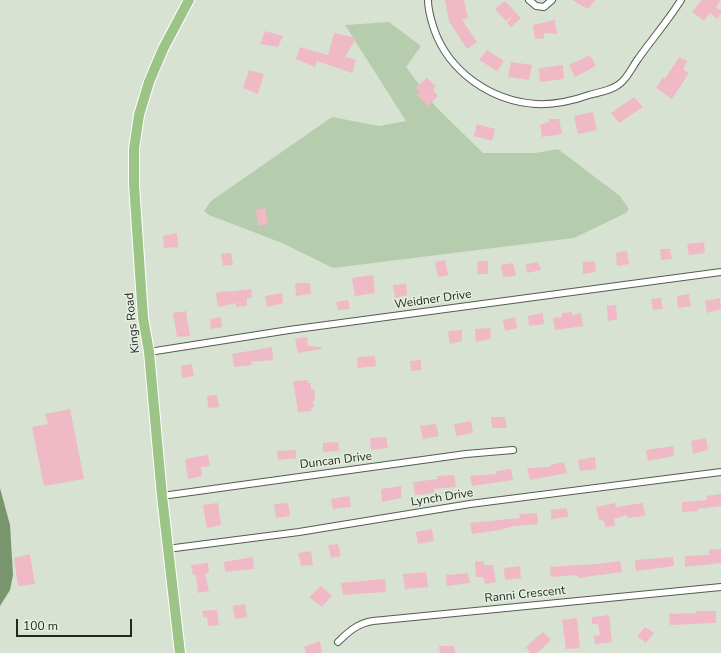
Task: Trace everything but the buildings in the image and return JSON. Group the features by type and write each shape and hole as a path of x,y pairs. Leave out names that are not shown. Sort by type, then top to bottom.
{"main road":[{"name":"Kings Road","path":"180,653 162,496 149,352 143,318 134,184 134,149 139,115 149,82 163,49 189,0"}],"street":[{"path":"428,0 429,16 437,37 450,58 467,76 483,88 505,98 538,104 554,104 607,90 619,85 681,0"},
{"path":"529,0 536,6 544,7 552,0"},
{"name":"Weidner Drive","path":"149,352 289,330 721,272"},
{"name":"Duncan Drive","path":"162,496 466,454 513,450"},
{"name":"Lynch Drive","path":"168,549 299,532 470,504 721,472"},
{"name":"Ranni Crescent","path":"338,642 350,630 373,620 721,587"}],"shaded area":[{"path":"389,22 421,46 406,67 436,107 483,153 535,153 558,149 620,196 629,209 626,213 574,238 333,268 282,243 209,215 204,211 211,201 332,117 379,126 406,121 345,25"},
{"path":"0,488 10,525 13,575 10,590 0,606"}]}
